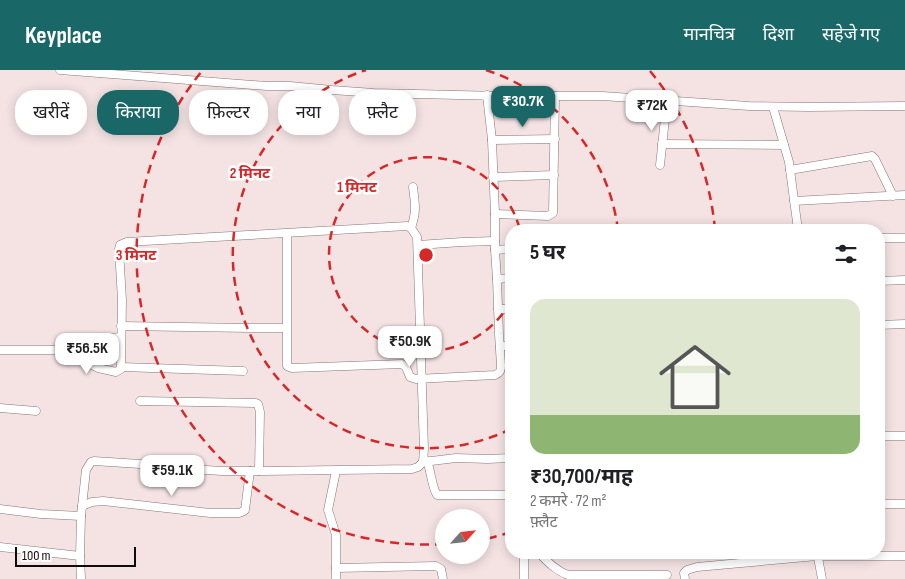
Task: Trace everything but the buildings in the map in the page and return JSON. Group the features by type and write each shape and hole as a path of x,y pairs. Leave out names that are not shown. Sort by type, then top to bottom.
{"street":[{"path":"60,70 374,93 602,96 809,108 905,106"},
{"path":"287,234 286,328 287,363 289,367 402,364 406,367 412,378 499,374 501,370 492,140 487,95"},
{"path":"495,214 551,215 553,209 555,96"},
{"path":"660,165 666,100"},
{"path":"774,107 789,162 797,224"},
{"path":"492,140 555,139"},
{"path":"662,144 784,145"},
{"path":"790,170 872,156 893,196"},
{"path":"493,177 554,175"},
{"path":"411,228 416,208 413,187"},
{"path":"794,201 905,195"},
{"path":"70,350 98,368 116,372 120,370 122,300 119,248 120,245 127,242 407,226 418,237 424,449 425,461 432,475 435,492 437,495 505,495"},
{"path":"885,238 905,238"},
{"path":"418,245 462,242 505,248"},
{"path":"497,279 505,278"},
{"path":"885,281 905,280"},
{"path":"498,309 505,309"},
{"path":"885,325 905,324"},
{"path":"121,326 286,328"},
{"path":"0,350 70,350 96,339 121,337"},
{"path":"500,346 505,346"},
{"path":"121,367 243,371"},
{"path":"140,401 258,404 260,412 259,471"},
{"path":"0,408 36,411"},
{"path":"885,436 905,436"},
{"path":"81,579 82,506 86,470 90,462 191,469 259,471 412,469 425,461 456,458 505,458"},
{"path":"336,470 328,510 336,535 336,579"},
{"path":"82,506 96,501 210,513 238,514 245,510 250,471"},
{"path":"885,504 905,504"},
{"path":"0,508 42,514 82,516"},
{"path":"0,546 80,556"},
{"path":"885,556 905,556"},
{"path":"524,559 524,578"},
{"path":"544,559 568,575 587,577 667,574"},
{"path":"685,579 684,573 690,568 778,559"},
{"path":"818,559 822,579"},
{"path":"336,568 436,566 441,569 444,579"}]}
